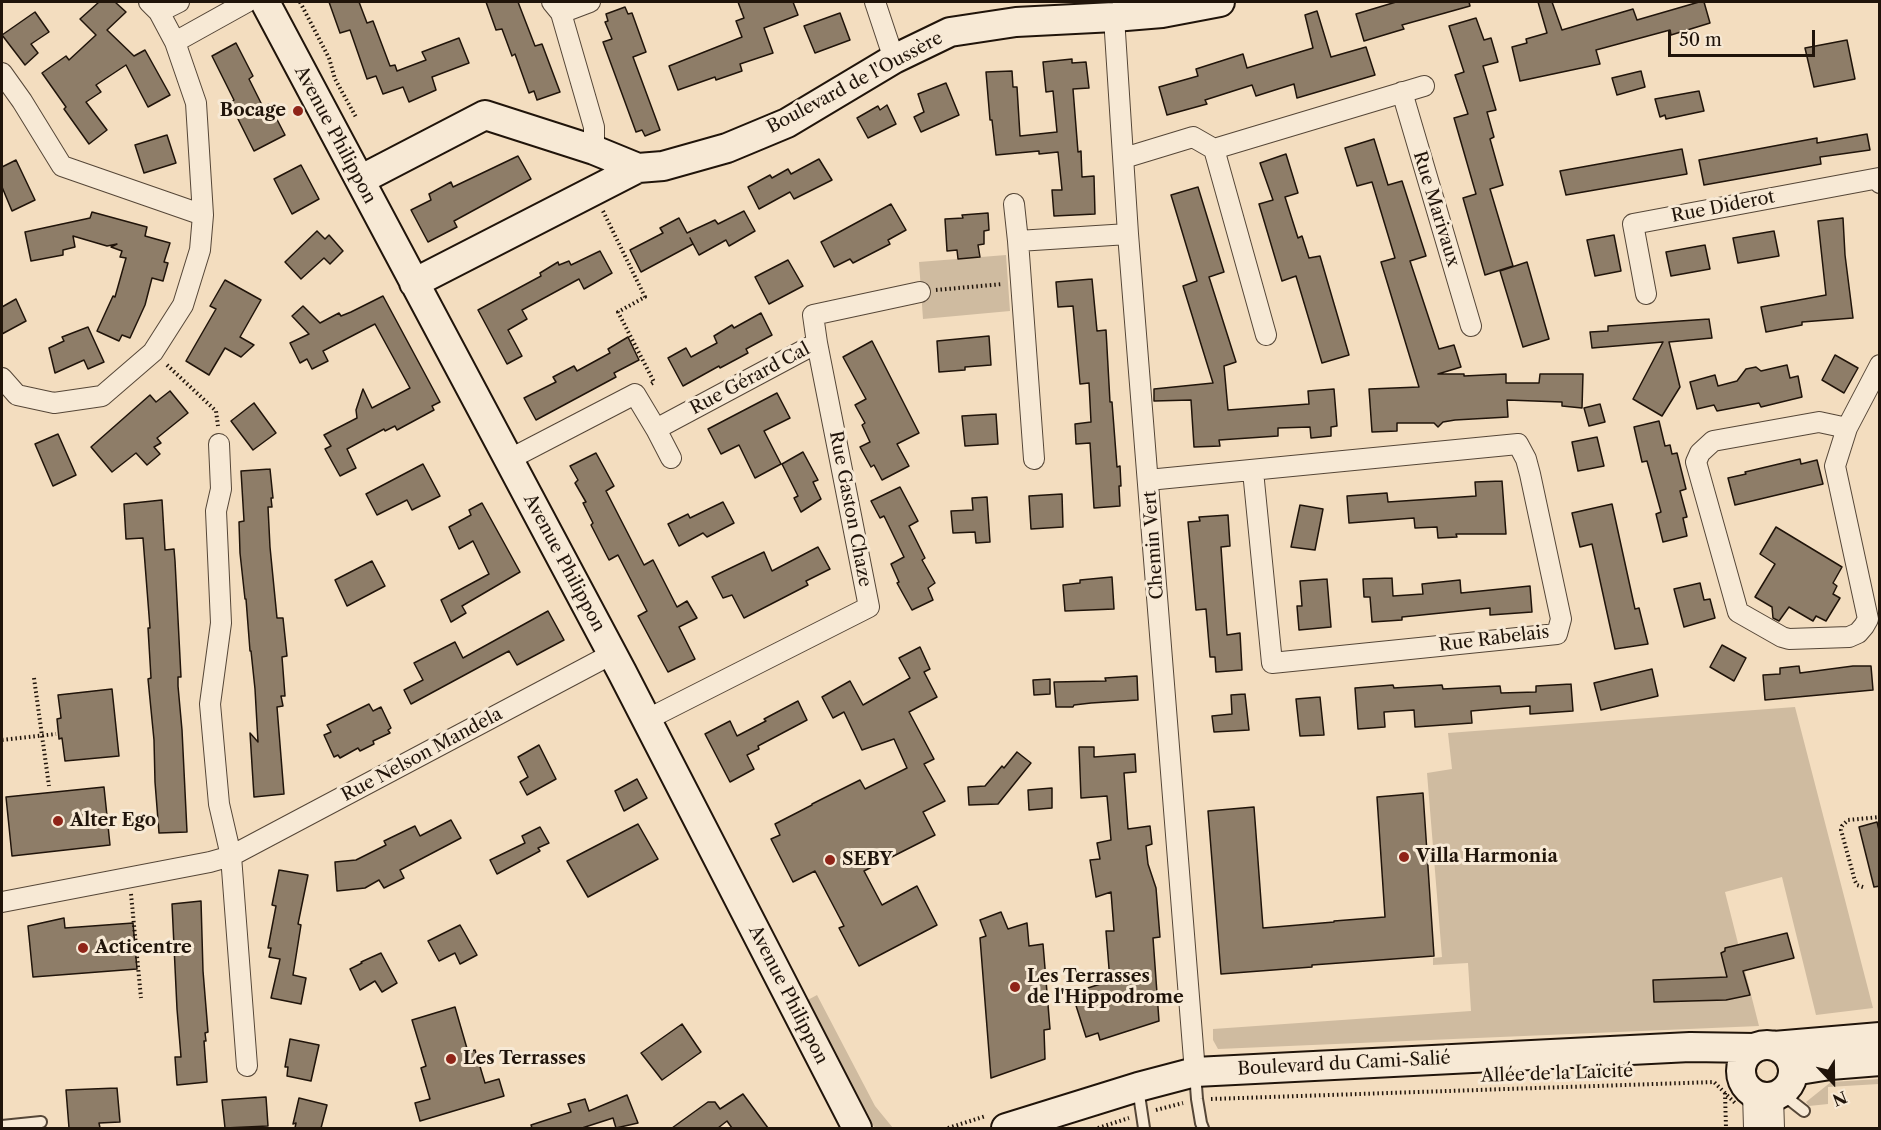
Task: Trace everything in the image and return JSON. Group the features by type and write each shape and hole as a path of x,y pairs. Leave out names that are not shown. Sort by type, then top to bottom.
{"street":[{"path":"2,378 17,395 54,403 102,396 153,352 183,305 200,250 203,215 196,103 176,42 154,7 179,2"},
{"path":"176,42 247,2"},
{"name":"Avenue Philippon","path":"265,2 612,654 857,1128"},
{"path":"590,2 556,7 594,127 594,150"},
{"path":"875,2 894,59"},
{"name":"Boulevard de l'Oussère","path":"414,283 638,168 663,166 716,151 788,123 894,59 950,32 1079,10 1114,17 1162,13 1220,2"},
{"name":"Chemin Vert","path":"1114,17 1128,234 1196,1085"},
{"path":"2,73 62,166 203,215"},
{"path":"1214,149 1424,86"},
{"name":"Rue Marivaux","path":"1402,93 1471,326"},
{"name":"Boulevard de l'Oussère","path":"360,180 485,115 594,150 638,168"},
{"path":"1124,158 1193,137 1214,149 1266,335"},
{"name":"Rue Diderot","path":"1646,294 1633,224 1879,178 1880,183"},
{"path":"1014,204 1034,459"},
{"path":"1018,241 1128,234"},
{"name":"Rue Gérard Cal","path":"656,429 818,343 813,315 920,292"},
{"name":"Rue Gaston Chaze","path":"646,720 869,607 818,343"},
{"path":"1847,428 1819,422 1713,441 1700,453 1696,462 1738,612 1782,637 1789,639 1849,637 1858,633 1868,619 1835,466 1847,428 1880,365"},
{"path":"508,460 635,394 671,458"},
{"path":"219,444 221,489 216,511 221,623 210,704 219,804 231,856 246,1066"},
{"name":"Rue Rabelais","path":"1149,480 1518,444 1526,459 1530,474 1562,619 1557,634 1272,663 1253,471"},
{"name":"Rue Nelson Mandela","path":"2,902 231,856 612,654"},
{"name":"Boulevard du Cami-Salié","path":"1006,1128 1140,1101 1196,1085 1690,1047 1765,1047 1880,1037"},
{"path":"1690,1047 1759,1096"},
{"path":"1759,1096 1792,1063 1782,1050 1765,1047 1748,1053 1741,1068 1759,1096 1774,1128"},
{"path":"1759,1096 1830,1065 1880,1061"}],"lane":[{"path":"1196,1085 1203,1128"},
{"path":"1759,1096 1804,1111"},
{"path":"1140,1101 1144,1128"},
{"path":"2,1126 41,1122"}],"path":[{"path":"300,2 329,58 335,79 358,123"},
{"path":"593,191 645,297 618,312 654,382 635,394"},
{"path":"920,292 1021,282"},
{"path":"153,352 216,411"},
{"path":"34,678 49,786"},
{"path":"2,740 56,734"},
{"path":"1863,887 1854,881 1841,830 1848,820 1880,817"},
{"path":"130,878 141,998"},
{"name":"Allée de la Laïcité","path":"1098,1128 1140,1101 1196,1085 1714,1082 1759,1096"},
{"path":"1726,1128 1759,1096"}],"shaded area":[{"path":"1006,255 1010,311 923,319 919,262"},
{"path":"1795,707 1873,1008 1816,1015 1782,877 1725,892 1759,1026 1218,1049 1213,1040 1213,1029 1471,1011 1468,963 1433,965 1433,958 1442,957 1427,773 1452,769 1448,733"},
{"path":"817,995 875,1106 893,1128 876,1128 870,1123 804,1002"},
{"path":"1879,1079 1879,1084 1828,1087 1828,1104 1809,1106 1806,1102 1831,1082"}],"building":[{"path":"99,2 115,2 126,12 107,30 134,56 145,50 170,95 148,107 126,65 96,85 101,92 86,102 107,130 89,144 42,73 66,56 69,60 96,35 80,19"},
{"path":"329,2 359,2 367,23 373,21 390,66 395,65 397,71 426,60 422,52 459,38 469,63 432,77 436,90 409,102 403,87 383,94 376,76 367,79 350,30 340,33"},
{"path":"486,2 518,2 535,46 542,44 560,92 537,100 534,91 529,93 515,54 512,56 502,29 496,30"},
{"path":"738,2 793,2 798,15 764,28 773,53 740,64 742,71 716,80 715,77 678,90 669,66 742,37 736,21 744,18"},
{"path":"1396,2 1469,2 1470,6 1402,25 1404,29 1364,41 1356,14"},
{"path":"1538,2 1552,2 1562,30 1633,9 1637,20 1699,2 1704,2 1710,23 1671,35 1670,30 1596,50 1600,64 1520,81 1512,47 1527,43 1526,39 1547,33"},
{"path":"625,7 628,14 632,13 646,52 633,57 660,130 645,136 642,130 636,132 603,42 612,39 605,22 608,21 606,14"},
{"path":"1317,11 1331,57 1366,47 1375,75 1297,98 1294,84 1256,96 1252,85 1205,100 1207,104 1167,115 1159,87 1198,76 1196,69 1243,54 1247,68 1313,48 1305,15"},
{"path":"35,12 49,32 31,44 38,53 25,65 2,35"},
{"path":"840,13 850,40 815,53 804,26"},
{"path":"1476,18 1484,40 1491,38 1498,62 1483,66 1496,110 1487,112 1494,137 1490,139 1503,185 1490,189 1513,266 1485,275 1463,198 1476,194 1454,118 1468,114 1455,75 1464,72 1449,26"},
{"path":"1847,40 1855,79 1814,87 1805,48"},
{"path":"236,43 253,76 249,79 263,107 269,104 285,135 254,151 230,103 234,100 212,56"},
{"path":"1072,59 1072,63 1086,62 1089,88 1073,89 1082,177 1094,176 1095,214 1054,216 1052,190 1062,190 1058,152 1039,154 1039,151 996,155 986,72 1012,71 1013,87 1017,87 1020,136 1057,132 1053,91 1046,92 1043,62"},
{"path":"1641,71 1645,87 1617,95 1612,78"},
{"path":"946,83 959,115 921,132 914,117 924,112 918,94"},
{"path":"1699,91 1704,111 1666,119 1665,115 1660,117 1655,99"},
{"path":"887,105 896,124 868,138 857,118 878,106 880,110"},
{"path":"1867,134 1870,150 1820,157 1821,164 1704,185 1699,160 1817,138 1817,143"},
{"path":"167,135 176,163 144,173 135,145"},
{"path":"1374,139 1388,185 1402,181 1426,256 1410,261 1439,349 1454,345 1461,367 1438,374 1464,374 1464,376 1506,374 1506,383 1539,383 1540,374 1583,374 1582,408 1562,406 1562,402 1507,400 1508,417 1455,420 1443,422 1438,427 1434,423 1397,423 1397,431 1372,432 1369,389 1419,387 1381,262 1395,258 1372,182 1357,186 1345,148"},
{"path":"1682,149 1687,174 1566,195 1560,171"},
{"path":"1286,154 1298,193 1285,197 1298,238 1302,236 1309,258 1320,256 1349,355 1322,363 1296,276 1282,281 1259,204 1273,200 1260,163"},
{"path":"518,156 531,179 454,221 457,227 428,242 411,210 431,200 429,194 451,182 453,187"},
{"path":"819,159 832,180 794,199 790,192 759,209 748,187 770,175 772,178 788,169 791,174"},
{"path":"16,160 35,200 12,211 2,187 2,167"},
{"path":"301,165 319,199 292,214 274,179"},
{"path":"1198,187 1224,272 1209,277 1236,362 1224,366 1228,410 1309,404 1308,391 1334,389 1337,426 1331,427 1331,436 1311,438 1310,427 1278,428 1278,436 1219,440 1220,446 1194,447 1191,400 1154,401 1154,389 1213,383 1183,286 1197,281 1171,195"},
{"path":"891,204 906,230 888,240 890,244 853,263 850,259 834,267 821,242"},
{"path":"744,211 755,231 729,246 726,240 699,255 690,238 693,244 641,272 630,250 663,233 660,228 679,218 687,233 715,220 718,224"},
{"path":"92,212 147,227 145,236 170,243 164,262 168,263 163,281 152,278 145,305 130,338 122,335 119,341 97,331 113,296 115,297 126,258 120,257 122,251 111,247 117,244 107,246 73,236 75,247 63,250 63,255 31,261 25,232 90,218"},
{"path":"988,213 989,230 984,231 984,244 978,245 980,257 958,259 957,250 947,251 945,219"},
{"path":"1843,218 1853,318 1802,322 1802,325 1766,332 1761,307 1826,295 1818,221"},
{"path":"317,231 325,239 329,235 343,251 330,264 324,258 301,279 285,262"},
{"path":"1774,231 1779,256 1738,263 1733,238"},
{"path":"1614,235 1621,271 1595,276 1587,240"},
{"path":"1705,245 1710,269 1671,276 1666,252"},
{"path":"600,251 612,273 584,289 579,279 522,310 527,319 508,330 522,356 507,364 478,310 541,276 540,273 558,262 559,265 569,261 571,265"},
{"path":"788,260 803,286 769,304 755,277"},
{"path":"1527,262 1549,339 1523,347 1500,271"},
{"path":"1092,279 1097,331 1106,330 1110,402 1112,402 1117,467 1120,466 1121,486 1119,486 1120,506 1094,508 1090,443 1076,444 1075,424 1091,422 1089,383 1080,384 1073,306 1058,307 1056,282"},
{"path":"225,280 261,300 240,337 254,345 241,357 225,348 209,375 186,361 216,309 210,306"},
{"path":"383,296 440,402 432,406 434,410 397,430 395,426 385,431 384,429 347,449 356,468 340,476 325,449 331,446 324,435 357,418 356,410 363,389 372,408 410,388 375,324 323,351 328,361 312,369 307,359 300,363 290,343 309,334 292,316 303,306 320,323 339,313 341,316 351,312"},
{"path":"16,299 26,321 2,334 2,307"},
{"path":"761,313 772,335 746,349 748,353 683,386 668,358 686,348 691,357 717,343 714,336 732,325 734,328"},
{"path":"1709,319 1712,338 1669,342 1680,387 1662,416 1633,399 1663,342 1592,348 1590,332 1608,331 1608,326"},
{"path":"88,327 104,362 88,369 84,360 55,373 49,348 64,341 62,337"},
{"path":"989,336 991,365 939,372 937,341"},
{"path":"628,337 639,360 614,373 616,377 536,420 524,398 556,382 553,377 574,366 577,371 610,353 608,349"},
{"path":"872,341 919,433 897,444 909,466 882,480 874,465 871,467 860,447 870,442 862,425 865,423 855,405 866,399 843,357"},
{"path":"1835,355 1858,368 1844,393 1822,380"},
{"path":"1787,365 1790,378 1798,376 1802,397 1761,407 1759,403 1717,411 1714,405 1697,409 1690,382 1715,375 1718,386 1737,381 1746,369 1756,367 1761,371"},
{"path":"170,391 188,413 157,438 161,443 154,447 160,454 147,465 136,453 112,472 91,447 150,395 156,402"},
{"path":"777,393 790,418 764,431 781,464 755,478 739,445 721,454 708,429"},
{"path":"254,403 276,433 253,450 231,421"},
{"path":"1600,404 1605,422 1589,426 1584,408"},
{"path":"996,414 998,444 965,446 962,416"},
{"path":"1659,421 1665,446 1670,445 1672,454 1677,453 1686,489 1680,491 1687,517 1683,518 1687,536 1663,542 1656,514 1661,512 1647,461 1642,462 1634,427"},
{"path":"58,434 76,475 53,486 35,444"},
{"path":"1597,437 1604,466 1578,471 1572,442"},
{"path":"803,452 818,480 813,482 821,499 801,512 794,498 798,496 782,464"},
{"path":"596,453 614,486 606,491 644,565 653,560 677,607 687,601 697,618 679,627 695,659 668,672 638,616 647,611 618,555 609,560 591,525 593,523 583,503 586,502 575,483 578,480 570,466"},
{"path":"1800,459 1801,464 1817,460 1823,484 1735,505 1728,478"},
{"path":"423,464 440,496 412,510 407,500 377,515 366,494"},
{"path":"270,469 273,498 271,498 272,507 268,507 270,547 277,618 283,618 287,656 282,657 285,696 281,696 283,706 277,707 284,794 254,797 250,733 258,742 255,689 240,553 239,522 244,521 241,471"},
{"path":"1502,481 1506,534 1456,534 1457,537 1438,538 1437,527 1415,528 1414,518 1349,523 1347,496 1387,493 1388,502 1476,496 1475,482"},
{"path":"900,487 918,521 909,526 925,558 922,560 935,583 928,588 933,600 912,610 897,583 899,582 891,564 904,557 884,516 880,518 871,501"},
{"path":"1062,494 1063,527 1031,529 1029,496"},
{"path":"987,497 990,542 976,543 975,532 953,533 951,511 973,510 972,498"},
{"path":"162,500 165,550 174,549 175,561 181,677 178,677 178,686 187,832 159,833 148,679 151,678 148,628 150,628 143,538 126,539 124,504"},
{"path":"723,502 734,523 707,537 703,533 679,546 668,524 688,514 690,518"},
{"path":"482,503 520,572 462,606 466,613 451,622 441,600 489,574 473,541 459,549 449,527 471,515 469,510"},
{"path":"1612,504 1635,609 1639,608 1648,644 1615,649 1592,544 1580,547 1572,513"},
{"path":"1300,505 1323,509 1315,550 1291,547"},
{"path":"1228,515 1230,546 1221,547 1227,635 1240,633 1242,670 1216,672 1215,657 1210,657 1206,609 1196,610 1188,522 1200,521 1199,517"},
{"path":"1776,527 1842,567 1833,583 1837,586 1833,594 1840,598 1826,621 1816,616 1813,621 1789,607 1779,621 1773,618 1772,607 1755,597 1775,564 1760,554"},
{"path":"818,547 830,569 806,581 808,585 744,618 732,595 723,598 712,577 764,552 772,571"},
{"path":"372,561 385,586 347,606 335,580"},
{"path":"1112,577 1114,609 1065,611 1063,585 1080,583 1080,580"},
{"path":"1392,578 1393,596 1423,594 1422,584 1460,580 1461,593 1530,586 1532,612 1490,615 1490,608 1372,622 1370,597 1364,597 1363,579"},
{"path":"1327,579 1331,627 1299,630 1297,606 1302,606 1300,581"},
{"path":"1700,583 1704,600 1710,599 1715,618 1684,627 1674,589"},
{"path":"548,611 564,640 517,665 509,651 411,704 404,690 423,680 414,663 455,642 463,658"},
{"path":"1722,645 1746,658 1734,681 1710,667"},
{"path":"920,647 930,669 924,672 937,697 909,712 934,759 924,764 945,801 923,812 935,835 864,871 882,905 917,886 937,925 859,966 839,928 844,926 815,871 793,882 771,839 780,835 775,824 812,804 860,780 865,789 907,768 894,739 862,750 844,712 833,718 822,697 850,681 863,705 910,678 899,658"},
{"path":"1799,666 1800,673 1871,666 1873,690 1765,700 1763,675 1780,674 1780,668"},
{"path":"1652,669 1658,696 1601,710 1594,683"},
{"path":"1137,676 1138,700 1056,707 1054,682 1106,681 1105,678"},
{"path":"1050,679 1050,694 1034,695 1033,680"},
{"path":"1571,684 1573,711 1530,714 1530,706 1471,711 1472,723 1415,727 1414,710 1384,712 1385,727 1358,729 1355,688 1393,685 1394,688 1442,685 1443,689 1500,686 1501,693 1536,692 1536,686"},
{"path":"112,689 119,756 65,761 62,738 59,739 57,719 61,718 58,695"},
{"path":"1245,694 1249,730 1214,732 1212,716 1232,714 1231,695"},
{"path":"1320,697 1324,735 1300,736 1296,699"},
{"path":"798,701 807,720 758,746 759,749 747,755 754,769 730,782 705,734 730,721 737,736"},
{"path":"369,704 373,711 381,707 391,728 388,730 390,733 373,741 374,744 360,751 358,748 340,758 338,755 334,757 324,735 331,732 327,725"},
{"path":"539,745 556,779 527,795 520,782 528,777 518,757"},
{"path":"1079,747 1094,747 1094,757 1135,754 1136,772 1124,773 1128,829 1150,826 1152,844 1146,846 1148,864 1156,888 1160,937 1153,938 1159,1021 1100,1040 1098,1033 1086,1037 1072,993 1110,981 1106,931 1114,931 1111,892 1096,897 1090,860 1100,859 1097,843 1111,840 1107,796 1081,798"},
{"path":"1017,752 1031,763 998,804 969,805 968,787 985,786"},
{"path":"637,779 647,798 624,811 615,791"},
{"name":"Alter Ego","path":"104,787 110,845 12,856 6,797"},
{"path":"1052,788 1052,808 1029,810 1028,790"},
{"path":"1423,793 1434,956 1221,974 1208,811 1254,807 1263,928 1385,917 1377,797"},
{"path":"451,820 461,838 400,870 404,878 384,888 379,880 365,888 337,891 335,862 356,860 386,845 384,841 415,826 420,836"},
{"path":"1877,822 1880,834 1880,886 1874,887 1859,827"},
{"path":"638,824 658,859 588,897 567,861"},
{"path":"540,827 549,843 538,848 540,851 497,874 490,860 525,843 522,836"},
{"path":"279,870 308,875 298,924 301,925 293,975 306,978 301,1004 271,998 280,959 269,957 271,948 268,948 276,906 272,905"},
{"path":"201,901 208,1032 205,1033 206,1041 204,1041 207,1082 177,1085 175,1057 181,1057 172,904"},
{"name":"Les Terrasses de l'Hippodrome","path":"1001,912 1008,929 1027,923 1029,946 1043,944 1050,1029 1044,1030 1045,1059 991,1078 980,938 986,936 980,920"},
{"name":"Acticentre","path":"64,918 65,928 133,923 137,969 33,977 28,926"},
{"path":"460,925 477,955 460,964 455,953 439,961 428,941"},
{"path":"1787,933 1794,958 1743,971 1750,995 1726,1000 1654,1002 1653,980 1727,977 1721,953 1725,951 1725,948"},
{"path":"381,953 397,983 382,992 375,981 360,990 350,969"},
{"name":"Les Terrasses","path":"455,1007 468,1052 475,1050 485,1083 499,1079 504,1096 420,1121 415,1103 430,1099 421,1068 426,1066 412,1020"},
{"path":"682,1024 701,1052 662,1080 641,1053"},
{"path":"290,1039 319,1045 311,1081 287,1076 288,1067 285,1067"},
{"path":"117,1088 120,1122 99,1123 100,1128 69,1128 66,1090"},
{"path":"743,1094 768,1128 732,1128 727,1121 718,1128 672,1128 708,1102 715,1102 720,1109"},
{"path":"627,1095 638,1123 616,1128 613,1118 582,1128 532,1128 531,1125 571,1112 568,1104 585,1099 589,1111"},
{"path":"266,1097 268,1126 225,1128 222,1100"},
{"path":"299,1098 327,1105 321,1128 295,1128 296,1123 293,1124"}],"place":[{"name":"Bocage","path":"298,111"},
{"name":"Alter Ego","path":"58,821"},
{"name":"Villa Harmonia","path":"1404,857"},
{"name":"SEBY","path":"830,860"},
{"name":"Acticentre","path":"83,948"},
{"name":"Les Terrasses de l'Hippodrome","path":"1015,987"},
{"name":"Les Terrasses","path":"451,1059"}]}
